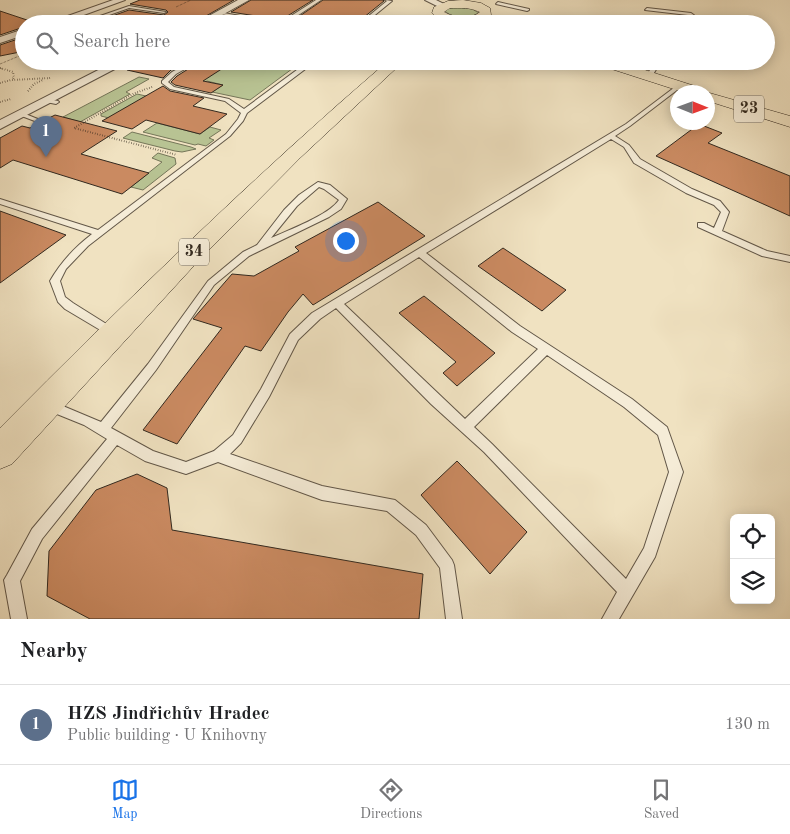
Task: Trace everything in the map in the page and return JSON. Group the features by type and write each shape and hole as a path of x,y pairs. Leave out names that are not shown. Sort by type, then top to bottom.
{"main road":[{"path":"440,15 438,10 444,6 476,3 486,12 484,15"},
{"name":"34","path":"0,452 113,334 266,181 387,70"},
{"path":"628,70 676,85"},
{"name":"23","path":"715,98 790,122"}],"street":[{"path":"77,15 121,0"},
{"path":"214,15 244,0"},
{"path":"429,0 444,6"},
{"path":"0,40 15,35"},
{"path":"0,125 52,101 109,70"}],"lane":[{"path":"295,15 319,0"},
{"path":"372,15 388,1"},
{"path":"498,4 527,10"},
{"path":"106,15 129,7 164,12"},
{"path":"646,9 691,15"},
{"path":"218,13 230,15"},
{"path":"180,70 164,82 172,88 227,100 244,112"},
{"path":"113,334 60,299 55,281 63,267 98,234 228,135 241,120 244,112 301,70"},
{"path":"649,77 653,70"},
{"path":"46,404 88,421 150,457 186,468 218,456 238,439 265,393 294,337 316,316 610,136 670,93"},
{"path":"21,114 42,122"},
{"path":"610,136 627,146 637,160 659,175 717,203 725,212 717,232"},
{"path":"102,430 152,366 211,283 228,267 261,246 326,215 338,207 343,199 327,187 318,184 308,190 293,206 261,246"},
{"path":"0,201 98,234"},
{"path":"701,225 765,254 790,259"},
{"path":"420,253 516,329 628,403 663,431 676,472 650,552 610,619"},
{"path":"338,304 526,487 627,591"},
{"path":"465,427 546,349"},
{"path":"19,619 12,580 37,534 116,437"},
{"path":"218,456 322,493 390,505 421,530 447,565 454,619"}],"path":[{"path":"0,64 15,58"},
{"path":"0,68 13,72 14,77 11,80"},
{"path":"0,83 11,80 47,79 31,86 30,82 24,80"},
{"path":"164,82 135,93 74,128 195,160"}],"green space":[{"path":"467,6 479,13 474,15 451,15 445,11 449,8"},
{"path":"208,70 291,70 250,100 212,92 223,85 207,81 196,89"},
{"path":"139,77 149,79 126,92 130,94 80,122 63,117"},
{"path":"137,94 146,96 129,123 101,116 101,114"},
{"path":"157,123 200,134 210,127 221,130 209,138 214,140 206,146 195,145 143,132"},
{"path":"132,132 196,149 182,152 175,151 123,138"},
{"path":"158,153 175,158 176,164 143,190 131,187 162,162 152,158"}],"building":[{"path":"140,0 234,0 208,15 164,15 168,12 166,10 130,4"},
{"path":"251,0 313,0 289,15 250,15 231,12"},
{"path":"323,0 384,1 367,15 301,15"},
{"path":"129,10 164,15 115,15"},
{"path":"0,11 15,16 15,30 0,35"},
{"path":"15,40 15,53 0,56 0,45"},
{"path":"127,70 171,70 163,78"},
{"path":"187,70 220,70 203,81 223,85 211,93 175,85 171,82"},
{"path":"163,86 170,91 204,98 193,106 227,114 200,134 146,120 132,129 102,121"},
{"path":"55,115 117,131 81,154 149,173 122,194 13,160 0,168 0,138 22,126 30,128 38,124 45,124 45,120"},
{"path":"691,130 714,130 722,133 708,143 790,176 790,216 656,156"},
{"path":"378,202 425,236 313,305 303,294 261,351 245,346 177,444 143,430 222,328 193,319 232,274 254,276 299,251 295,247"},
{"path":"0,211 66,235 0,283"},
{"path":"503,248 566,290 542,311 478,266"},
{"path":"424,296 495,353 457,386 443,373 456,362 399,313"},
{"path":"457,461 527,532 490,574 421,495"},
{"path":"137,474 167,488 172,530 423,574 419,619 90,619 47,596 49,551 96,490"}],"place":[{"name":"HZS Jindřichův Hradec","path":"46,157"}]}
